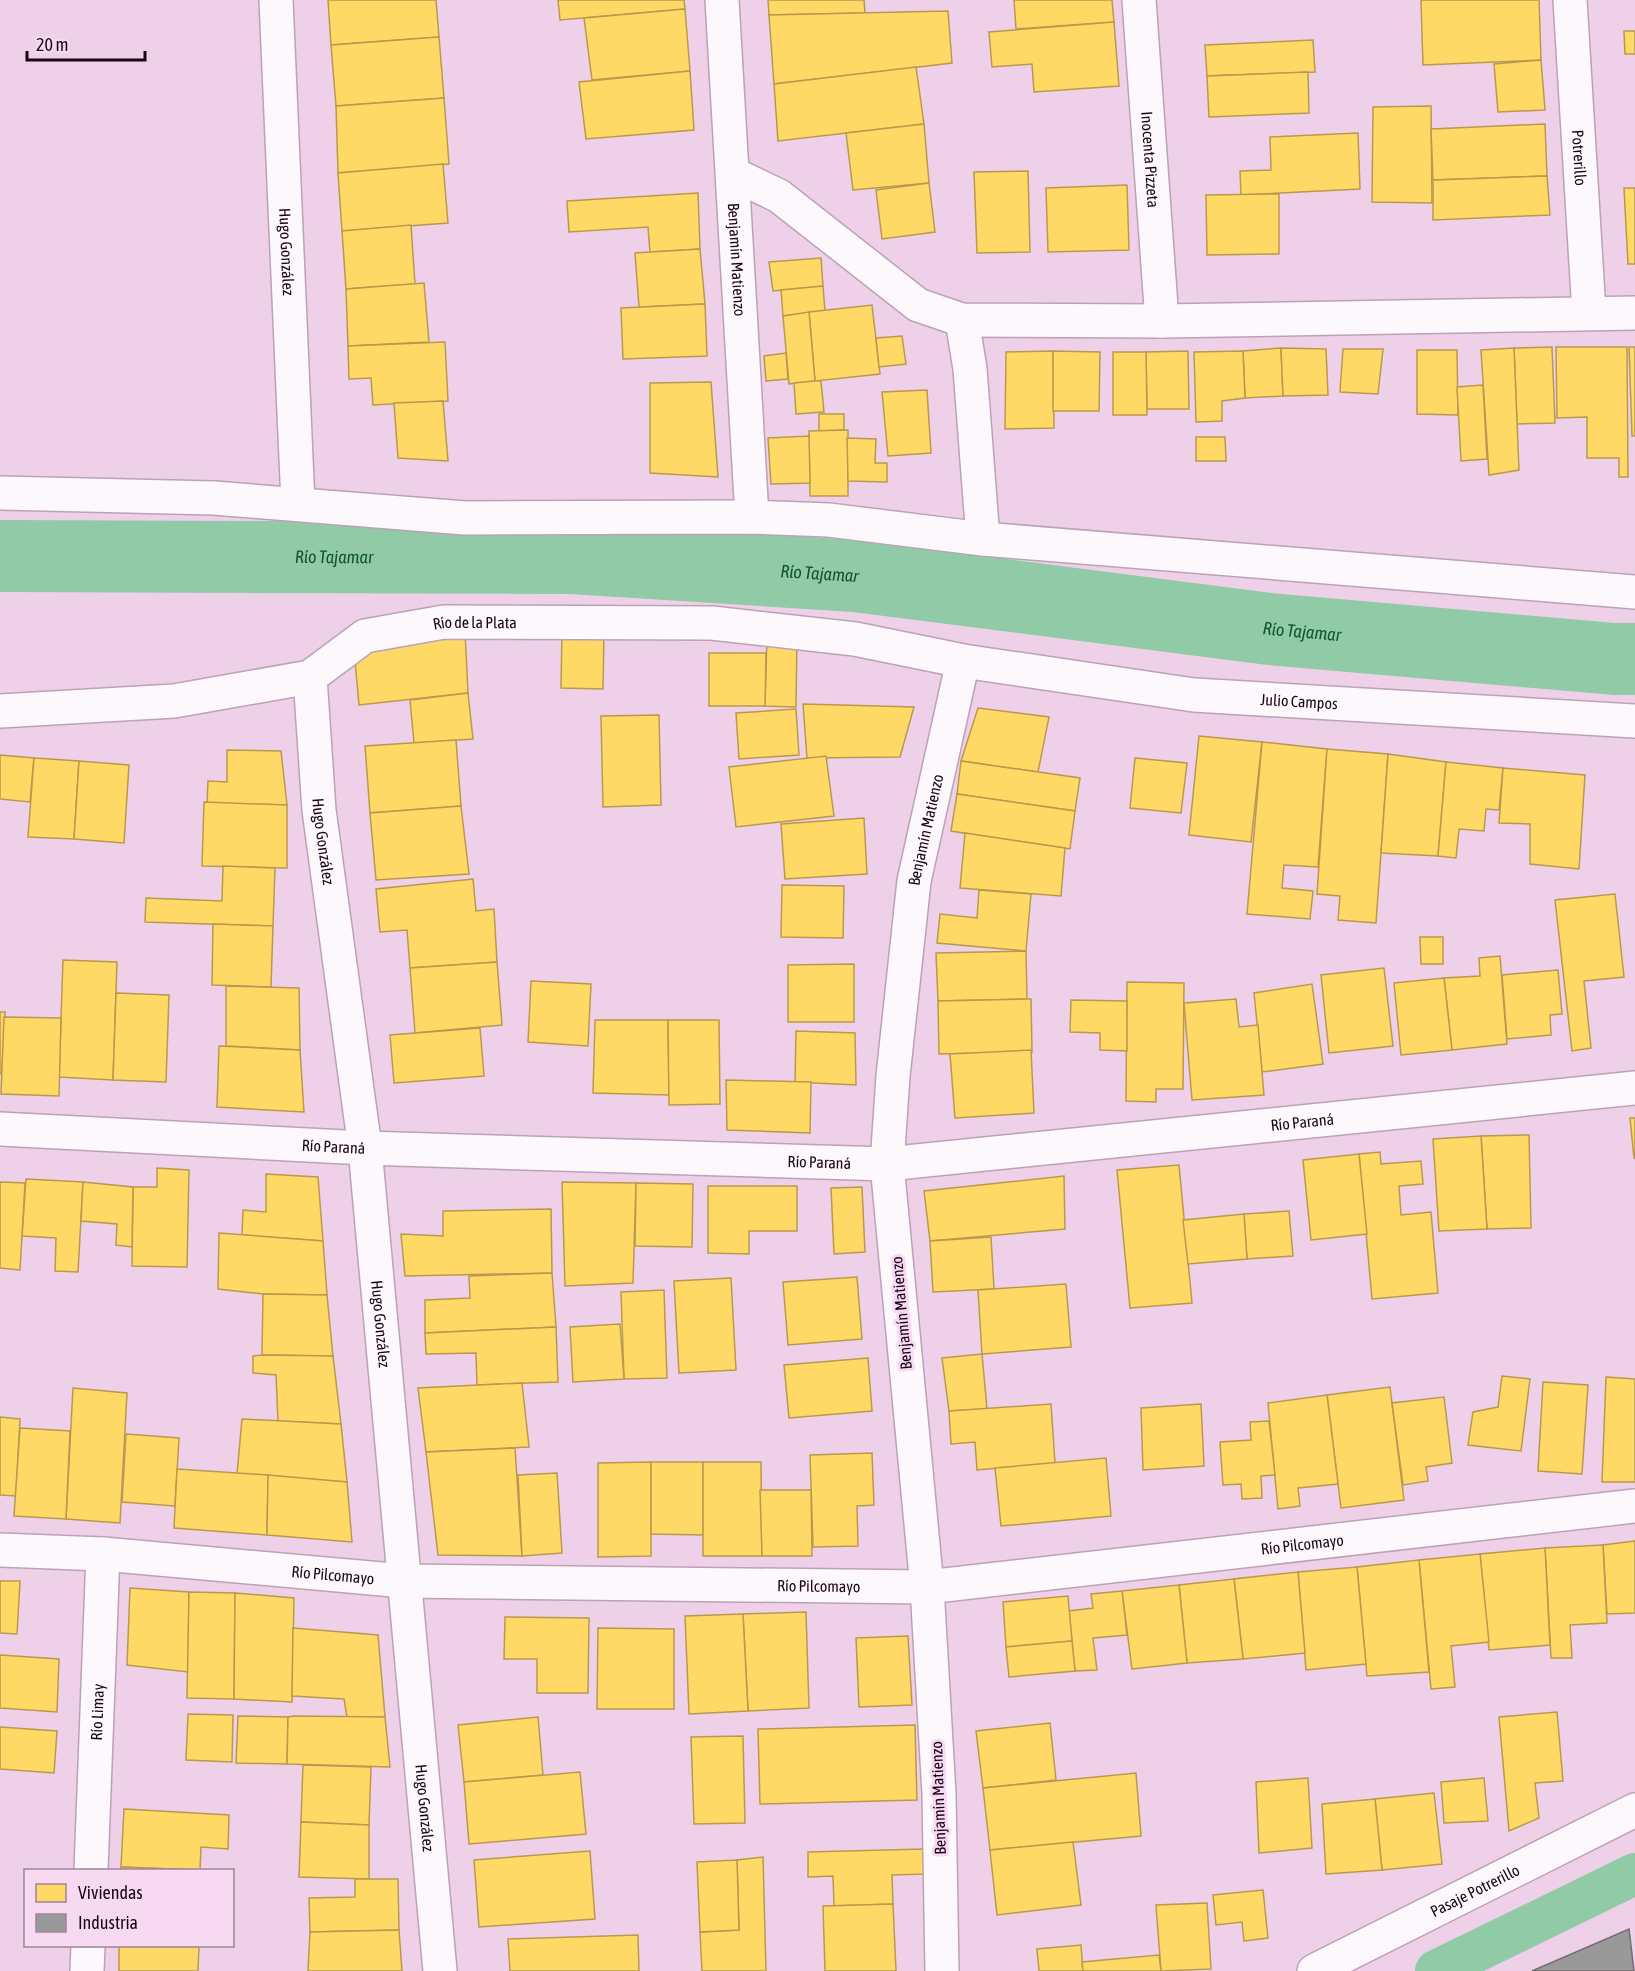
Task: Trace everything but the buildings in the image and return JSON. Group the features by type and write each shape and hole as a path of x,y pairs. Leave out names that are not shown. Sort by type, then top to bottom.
{"street":[{"name":"Hugo González","path":"276,0 298,504"},
{"name":"Benjamín Matienzo","path":"722,0 752,517"},
{"name":"Inocenta Pizzeta","path":"1139,0 1162,321"},
{"name":"Potrerillo","path":"1570,0 1589,313"},
{"path":"733,174 779,196 918,305 962,321 1162,321 1635,313"},
{"path":"962,321 970,369 983,539"},
{"path":"0,493 214,498 465,518 752,517 829,520 983,539 1635,592"},
{"name":"Río de la Plata","path":"0,711 174,701 310,677 365,636 444,622 712,623 855,639 963,661"},
{"name":"Benjamín Matienzo","path":"942,1971 939,1794 927,1587 887,1164 893,1076 914,881 963,661"},
{"name":"Julio Campos","path":"963,661 1194,695 1635,722"},
{"name":"Hugo González","path":"310,677 319,810 365,1148 440,1971"},
{"name":"Río Paraná","path":"0,1129 365,1148 887,1164 1635,1088"},
{"name":"Río Pilcomayo","path":"0,1550 103,1554 404,1581 927,1587 1635,1506"},
{"name":"Río Limay","path":"91,1869 103,1554"},
{"name":"Pasaje Potrerillo","path":"1314,1971 1635,1810"},
{"path":"87,1971 88,1947"}],"waterway":[{"name":"Río Tajamar","path":"0,556 572,558 855,576 1270,629 1635,659"},
{"path":"1436,1971 1635,1874"}]}
